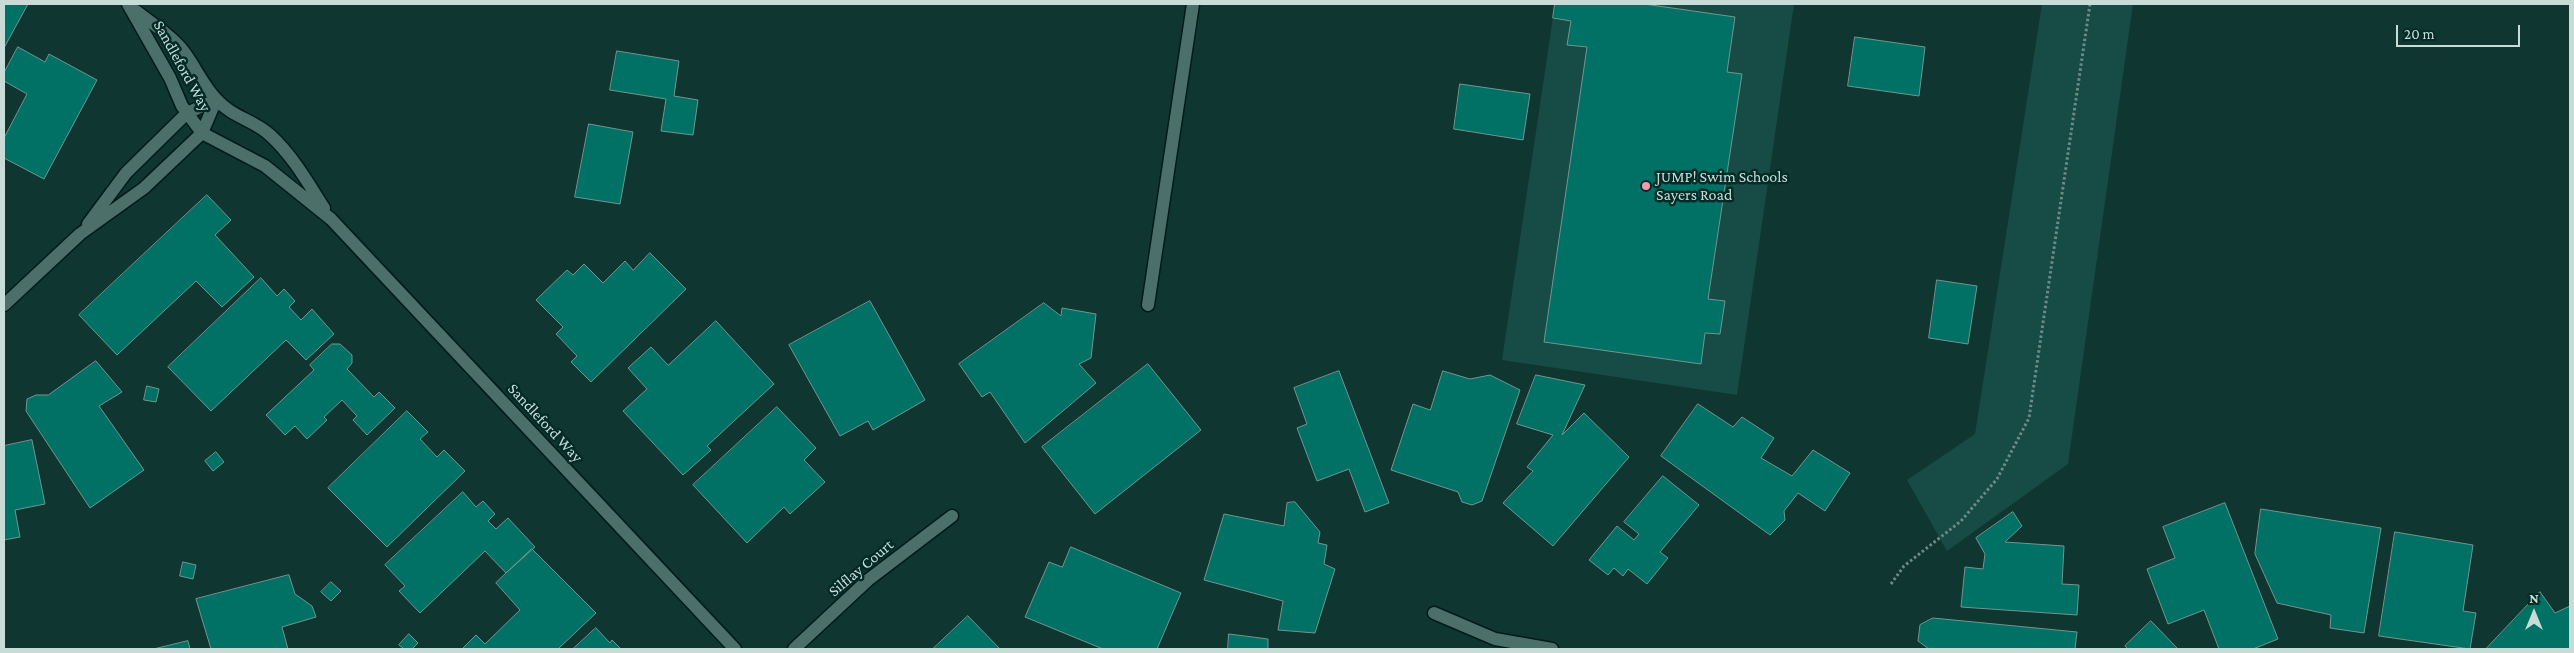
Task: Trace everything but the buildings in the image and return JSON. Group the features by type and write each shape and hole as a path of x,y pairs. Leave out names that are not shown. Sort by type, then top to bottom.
{"street":[{"path":"1148,305 1193,4"},
{"name":"Sandleford Way","path":"130,6 168,35 181,48 216,100 233,115 252,122 270,135 290,155 331,219"},
{"name":"Sandleford Way","path":"130,6 187,114 202,133 265,166 331,219 736,649"},
{"path":"80,234 126,173 187,114 216,100"},
{"path":"4,305 80,234 144,188 202,133 216,100"},
{"name":"Silflay Court","path":"794,649 868,580 952,516"},
{"path":"1434,613 1495,640 1552,649"}],"path":[{"path":"1891,584 1904,566 1961,520 1997,479 2029,418 2090,4"}],"green space":[{"name":"JUMP! Swim Schools Sayers Road","path":"1555,4 1794,4 1737,395 1502,360"},
{"path":"2042,4 2133,4 2068,464 1947,551 1907,480 1975,434"}],"place":[{"name":"JUMP! Swim Schools Sayers Road","path":"1646,186"}]}
